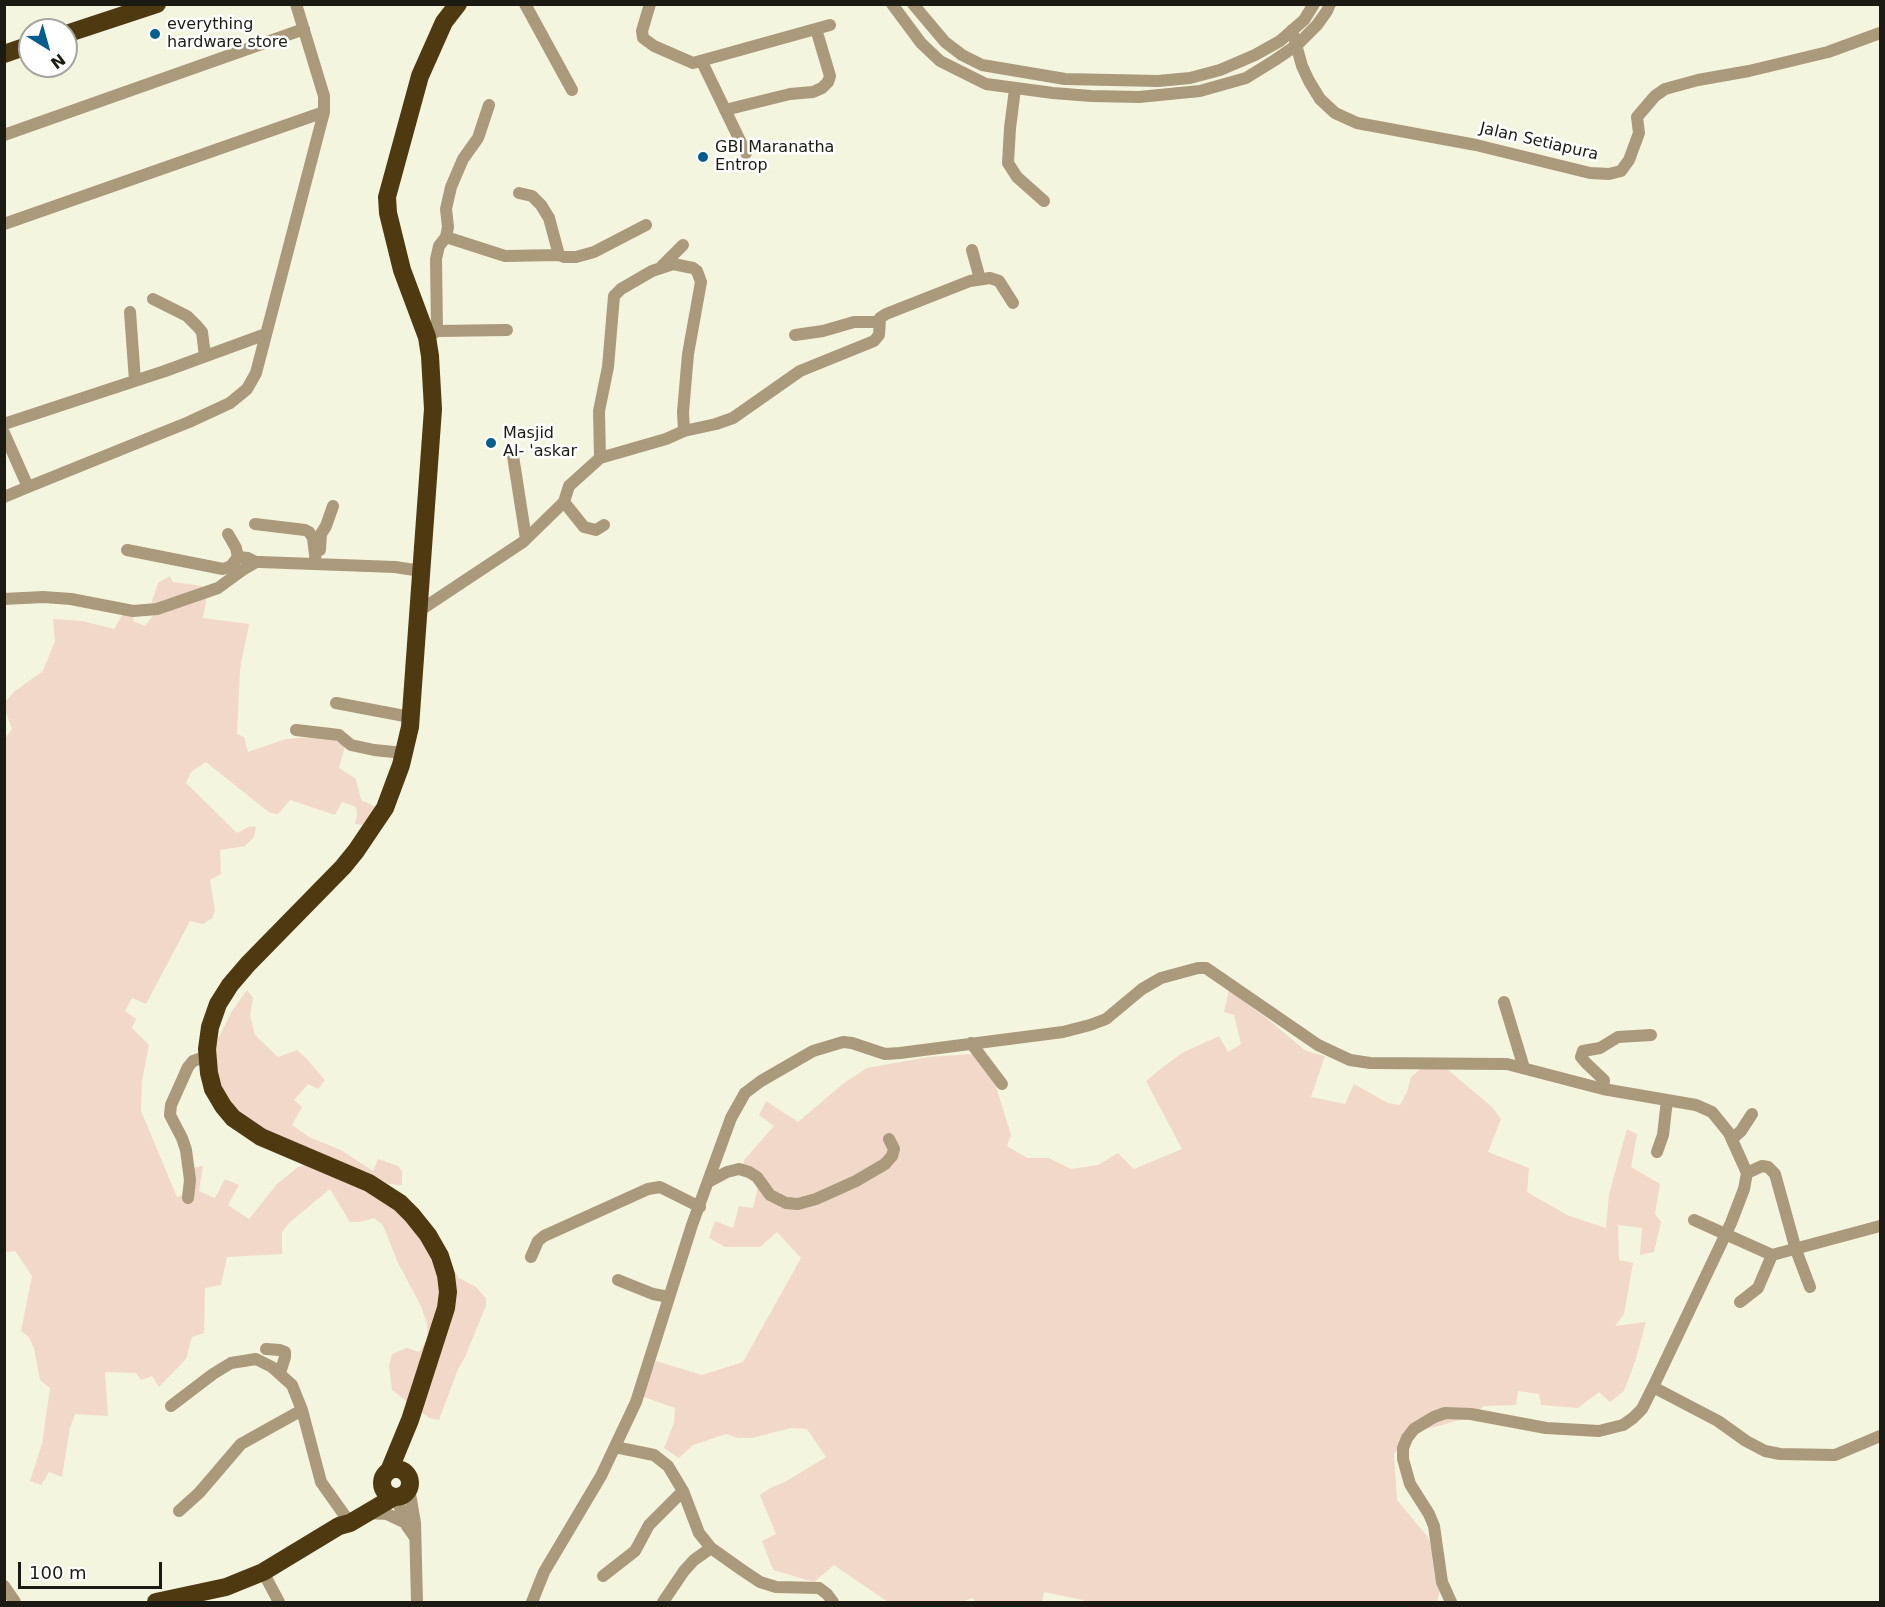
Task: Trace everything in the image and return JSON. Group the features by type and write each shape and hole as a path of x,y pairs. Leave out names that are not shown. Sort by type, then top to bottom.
{"highway":[{"path":"78,30 157,4"},
{"path":"402,1491 383,1490 385,1476 410,1420 442,1325 448,1292 440,1256 428,1234 400,1203 369,1183 261,1137 233,1118 213,1089 208,1056 210,1027 218,1005 230,985 343,867 356,850 385,808 397,779 404,753 411,717 433,409 430,356 432,334 399,261 388,213 387,196 420,76 444,22 459,7"},
{"path":"402,1491 410,1420"},
{"path":"156,1602 226,1587 263,1572 345,1522 366,1513 402,1491 405,1472 393,1469 345,1522"}],"street":[{"path":"4,496 189,422 230,403 247,389 256,373 324,112 324,96 296,4"},
{"path":"525,4 572,90"},
{"path":"650,4 642,31 643,38 654,46 693,63 830,25"},
{"path":"892,4 921,43 940,61 986,84 1103,97 1138,97 1200,91 1246,78 1296,45 1317,25 1330,4"},
{"path":"913,4 945,42 962,55 982,65 1065,80 1158,81 1190,78 1220,70 1255,55 1280,41 1293,30 1312,10 1314,4"},
{"path":"4,135 304,29"},
{"path":"725,110 790,94 813,92 822,88 830,76 816,29"},
{"name":"Jalan Setiapura","path":"1293,30 1309,81 1320,99 1335,113 1357,123 1476,145 1590,173 1609,174 1621,171 1629,160 1639,134 1637,117 1655,96 1665,89 1828,52 1881,33"},
{"path":"702,62 746,153"},
{"path":"1015,89 1008,163 1017,177 1044,201"},
{"path":"489,105 478,138 463,159 451,187 446,209 448,231 439,246 436,259 432,334 507,330"},
{"path":"4,224 324,112"},
{"path":"519,193 532,196 549,218 560,255"},
{"path":"446,237 505,256 576,257 594,252 646,225"},
{"path":"662,267 683,245"},
{"path":"972,250 980,279"},
{"path":"600,459 599,411 608,367 614,296 631,282 673,264 693,267 701,282 684,387 684,431"},
{"path":"418,611 526,539 564,502 569,486 600,459 666,439 684,431 733,418 800,371 874,342 879,335 880,318 909,304 970,281 990,278 999,281 1013,303"},
{"path":"153,299 187,316 197,326 202,332 205,356"},
{"path":"130,312 135,381"},
{"path":"795,335 823,331 854,322 879,322"},
{"path":"4,424 135,381 266,334"},
{"path":"4,433 28,487"},
{"path":"513,456 526,539"},
{"path":"564,502 584,527 596,530 604,525"},
{"path":"318,563 321,534 333,506"},
{"path":"255,524 309,532 313,538 318,563"},
{"path":"228,534 238,557"},
{"path":"127,550 224,569 231,566 238,557"},
{"path":"238,557 256,562 395,567 421,571"},
{"path":"4,599 43,597 71,599 133,610 157,609 218,588 256,562"},
{"path":"336,703 411,717"},
{"path":"296,730 339,735 351,744 374,750 404,753"},
{"path":"532,1602 544,1572 602,1476 636,1402 669,1297 731,1118 745,1093 761,1081 813,1051 843,1042 885,1054 900,1053 1063,1032 1090,1025 1106,1019 1142,989 1161,978 1206,968 1318,1045 1350,1060 1370,1063 1507,1064 1603,1089 1704,1107 1720,1120 1732,1139 1747,1173 1739,1203 1725,1236 1642,1409 1633,1418 1623,1425 1599,1431 1546,1428 1485,1416 1445,1413 1414,1429 1407,1438 1403,1449 1406,1472 1434,1526 1442,1582 1451,1602"},
{"path":"1504,1002 1524,1068"},
{"path":"1603,1089 1604,1080 1581,1057 1583,1051 1600,1048 1618,1037 1651,1035"},
{"path":"971,1043 1002,1084"},
{"path":"188,1198 190,1180 186,1150 170,1115 171,1104 188,1067 193,1061 208,1056"},
{"path":"1657,1152 1663,1135 1666,1100"},
{"path":"1732,1139 1741,1131 1752,1114"},
{"path":"710,1181 739,1168 757,1178 770,1195 786,1203 798,1204 816,1199 856,1181 885,1164 892,1156 894,1149 889,1139"},
{"path":"1747,1173 1762,1166 1768,1167 1775,1174 1796,1250 1810,1287"},
{"path":"531,1257 538,1241 544,1236 648,1189 660,1187 700,1207"},
{"path":"1694,1220 1725,1236 1772,1255 1881,1226"},
{"path":"1740,1302 1758,1288 1772,1255"},
{"path":"618,1280 653,1294 669,1297"},
{"path":"266,1350 285,1352 280,1373"},
{"path":"171,1407 231,1363 256,1359 280,1373 292,1385 302,1410 321,1482 345,1522"},
{"path":"1653,1387 1718,1420 1746,1441 1765,1451 1780,1454 1835,1455 1881,1436"},
{"path":"179,1511 199,1493 241,1444 302,1410"},
{"path":"615,1448 654,1455 662,1460 675,1476 699,1533 711,1548 760,1582 776,1587 819,1588 833,1602"},
{"path":"402,1491 406,1523 414,1536"},
{"path":"402,1491 415,1523 417,1602"},
{"path":"603,1576 635,1551 649,1524 683,1491"},
{"path":"366,1513 387,1514 406,1523"},
{"path":"663,1602 684,1571 694,1560 711,1548"},
{"path":"263,1572 279,1602"},
{"path":"4,1586 15,1602"}],"shaded area":[{"path":"170,576 173,582 202,586 207,594 203,618 249,624 240,669 237,734 244,737 248,752 286,739 326,736 345,746 339,768 356,779 361,800 380,809 370,826 355,824 356,807 342,802 335,815 290,800 278,814 270,813 206,762 191,772 186,783 237,833 250,826 256,827 254,837 245,846 220,850 221,874 210,880 215,911 212,918 203,924 190,921 146,1004 132,998 125,1011 136,1019 132,1028 149,1045 142,1081 141,1111 177,1197 191,1192 191,1168 203,1166 199,1191 215,1198 225,1179 239,1185 228,1205 249,1219 277,1184 298,1167 305,1165 262,1135 219,1092 214,1047 232,1011 247,990 253,998 250,1015 255,1035 278,1057 297,1050 325,1080 318,1089 308,1084 294,1100 302,1107 292,1125 309,1137 341,1150 373,1171 378,1159 398,1166 402,1171 402,1185 389,1184 369,1175 403,1197 459,1278 476,1287 486,1298 486,1306 458,1369 439,1420 429,1418 392,1390 389,1366 392,1354 407,1348 419,1352 428,1338 427,1323 421,1306 398,1263 383,1225 374,1218 350,1222 330,1189 289,1223 282,1232 282,1254 227,1257 221,1285 205,1288 204,1333 192,1337 186,1359 159,1387 152,1376 141,1380 136,1373 105,1372 108,1416 75,1414 70,1428 62,1477 49,1472 41,1485 30,1481 42,1444 50,1388 40,1380 34,1348 28,1336 21,1331 32,1276 15,1251 5,1252 4,740 12,729 5,702 15,691 43,671 55,641 53,619 82,621 114,629 124,612 134,613 133,621 145,626 156,612 152,601 158,583"},
{"path":"1229,990 1306,1051 1325,1056 1311,1097 1345,1104 1354,1084 1388,1103 1400,1105 1411,1077 1428,1062 1447,1069 1492,1107 1501,1119 1488,1152 1529,1168 1527,1192 1569,1216 1606,1228 1609,1194 1627,1129 1637,1134 1631,1167 1660,1184 1655,1214 1661,1222 1654,1252 1640,1255 1642,1228 1618,1225 1619,1260 1633,1263 1624,1314 1615,1326 1646,1322 1624,1391 1610,1402 1599,1392 1578,1408 1541,1405 1539,1394 1518,1391 1516,1405 1484,1406 1471,1417 1412,1433 1394,1454 1397,1500 1427,1536 1444,1573 1437,1602 1085,1602 1044,1592 1042,1602 976,1602 973,1598 961,1602 888,1602 834,1565 814,1582 773,1570 762,1541 776,1534 760,1495 826,1457 807,1429 791,1428 752,1438 738,1438 726,1434 693,1445 679,1458 664,1448 674,1423 675,1408 641,1396 656,1361 702,1375 743,1362 801,1258 777,1232 760,1247 725,1247 709,1238 715,1221 733,1228 739,1206 753,1208 761,1175 742,1167 745,1159 774,1126 759,1115 766,1101 798,1122 844,1083 867,1068 929,1057 973,1054 994,1080 1011,1135 1007,1146 1027,1158 1049,1158 1071,1169 1098,1165 1118,1153 1134,1169 1182,1149 1146,1081 1182,1053 1219,1036 1228,1052 1241,1044 1234,1015 1224,1012"}],"place":[{"name":"everything hardware store","path":"155,34"},
{"name":"GBI Maranatha Entrop","path":"703,157"},
{"name":"Masjid Al- 'askar","path":"491,443"}]}
